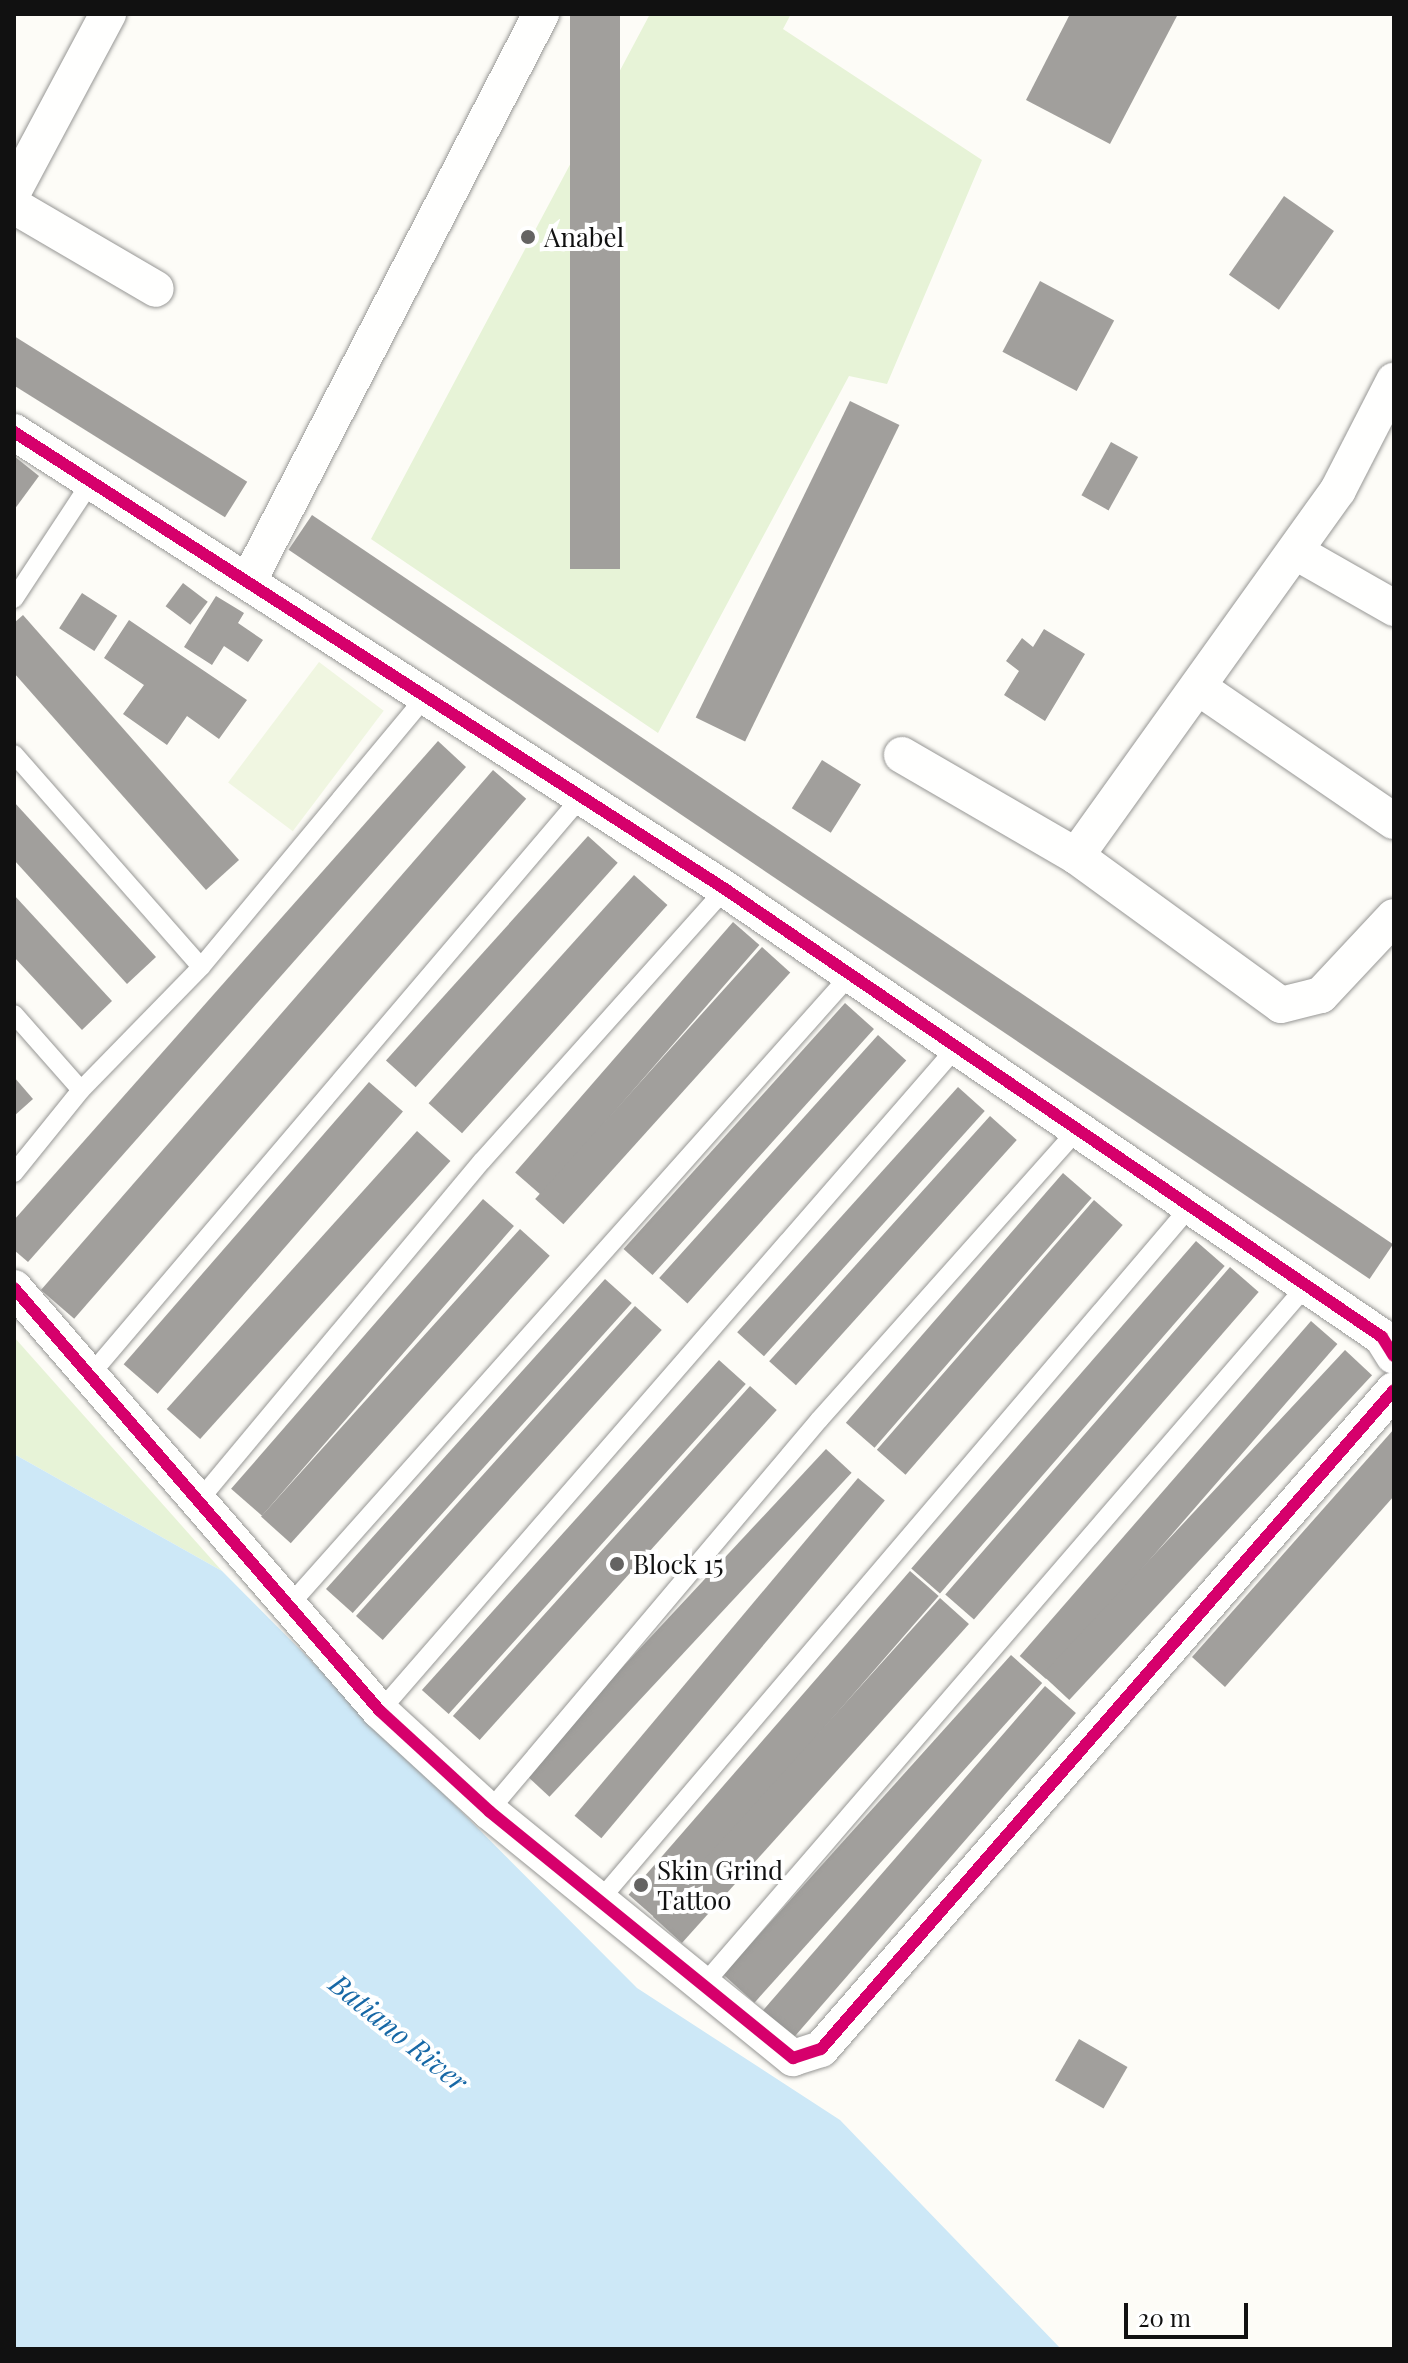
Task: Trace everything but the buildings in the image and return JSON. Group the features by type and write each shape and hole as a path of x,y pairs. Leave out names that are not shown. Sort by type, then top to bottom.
{"street":[{"path":"14,190 108,14"},
{"path":"250,578 541,14"},
{"path":"14,206 156,289"},
{"path":"1076,856 1338,490 1394,381"},
{"path":"14,432 250,578 725,889 955,1049 1382,1337 1394,1356"},
{"path":"1296,552 1394,608"},
{"path":"1198,687 1394,821"},
{"path":"902,755 1076,856 1281,1005 1321,995 1394,917"},
{"path":"14,1288 201,1498 286,1609 380,1711 489,1811 793,2058 821,2049 1394,1390"}],"lane":[{"path":"14,599 91,482"},
{"path":"14,1173 81,1090 201,967 427,695"},
{"path":"14,754 201,967"},
{"path":"91,1374 583,795"},
{"path":"201,1498 482,1161 725,889"},
{"path":"286,1609 850,975"},
{"path":"14,1014 81,1090"},
{"path":"380,1711 955,1049"},
{"path":"489,1811 819,1420 1077,1130"},
{"path":"599,1901 1189,1208"},
{"path":"704,1984 1307,1285"}],"green space":[{"path":"650,14 791,14 783,29 982,160 887,384 849,376 658,733 371,539"},
{"path":"319,662 384,711 293,831 228,783"},
{"path":"14,1337 222,1571 14,1454"}],"water":[{"name":"Batiano River","path":"14,1454 222,1571 637,1988 840,2120 1061,2349 14,2349"}],"cycle path":[{"path":"14,432 725,889 1382,1337 1394,1356"},
{"path":"14,1288 380,1711 489,1811 793,2058 821,2049 1394,1390"}],"place":[{"name":"Anabel","path":"528,237"},
{"name":"Block 15","path":"617,1564"},
{"name":"Skin Grind Tattoo","path":"641,1885"}]}
